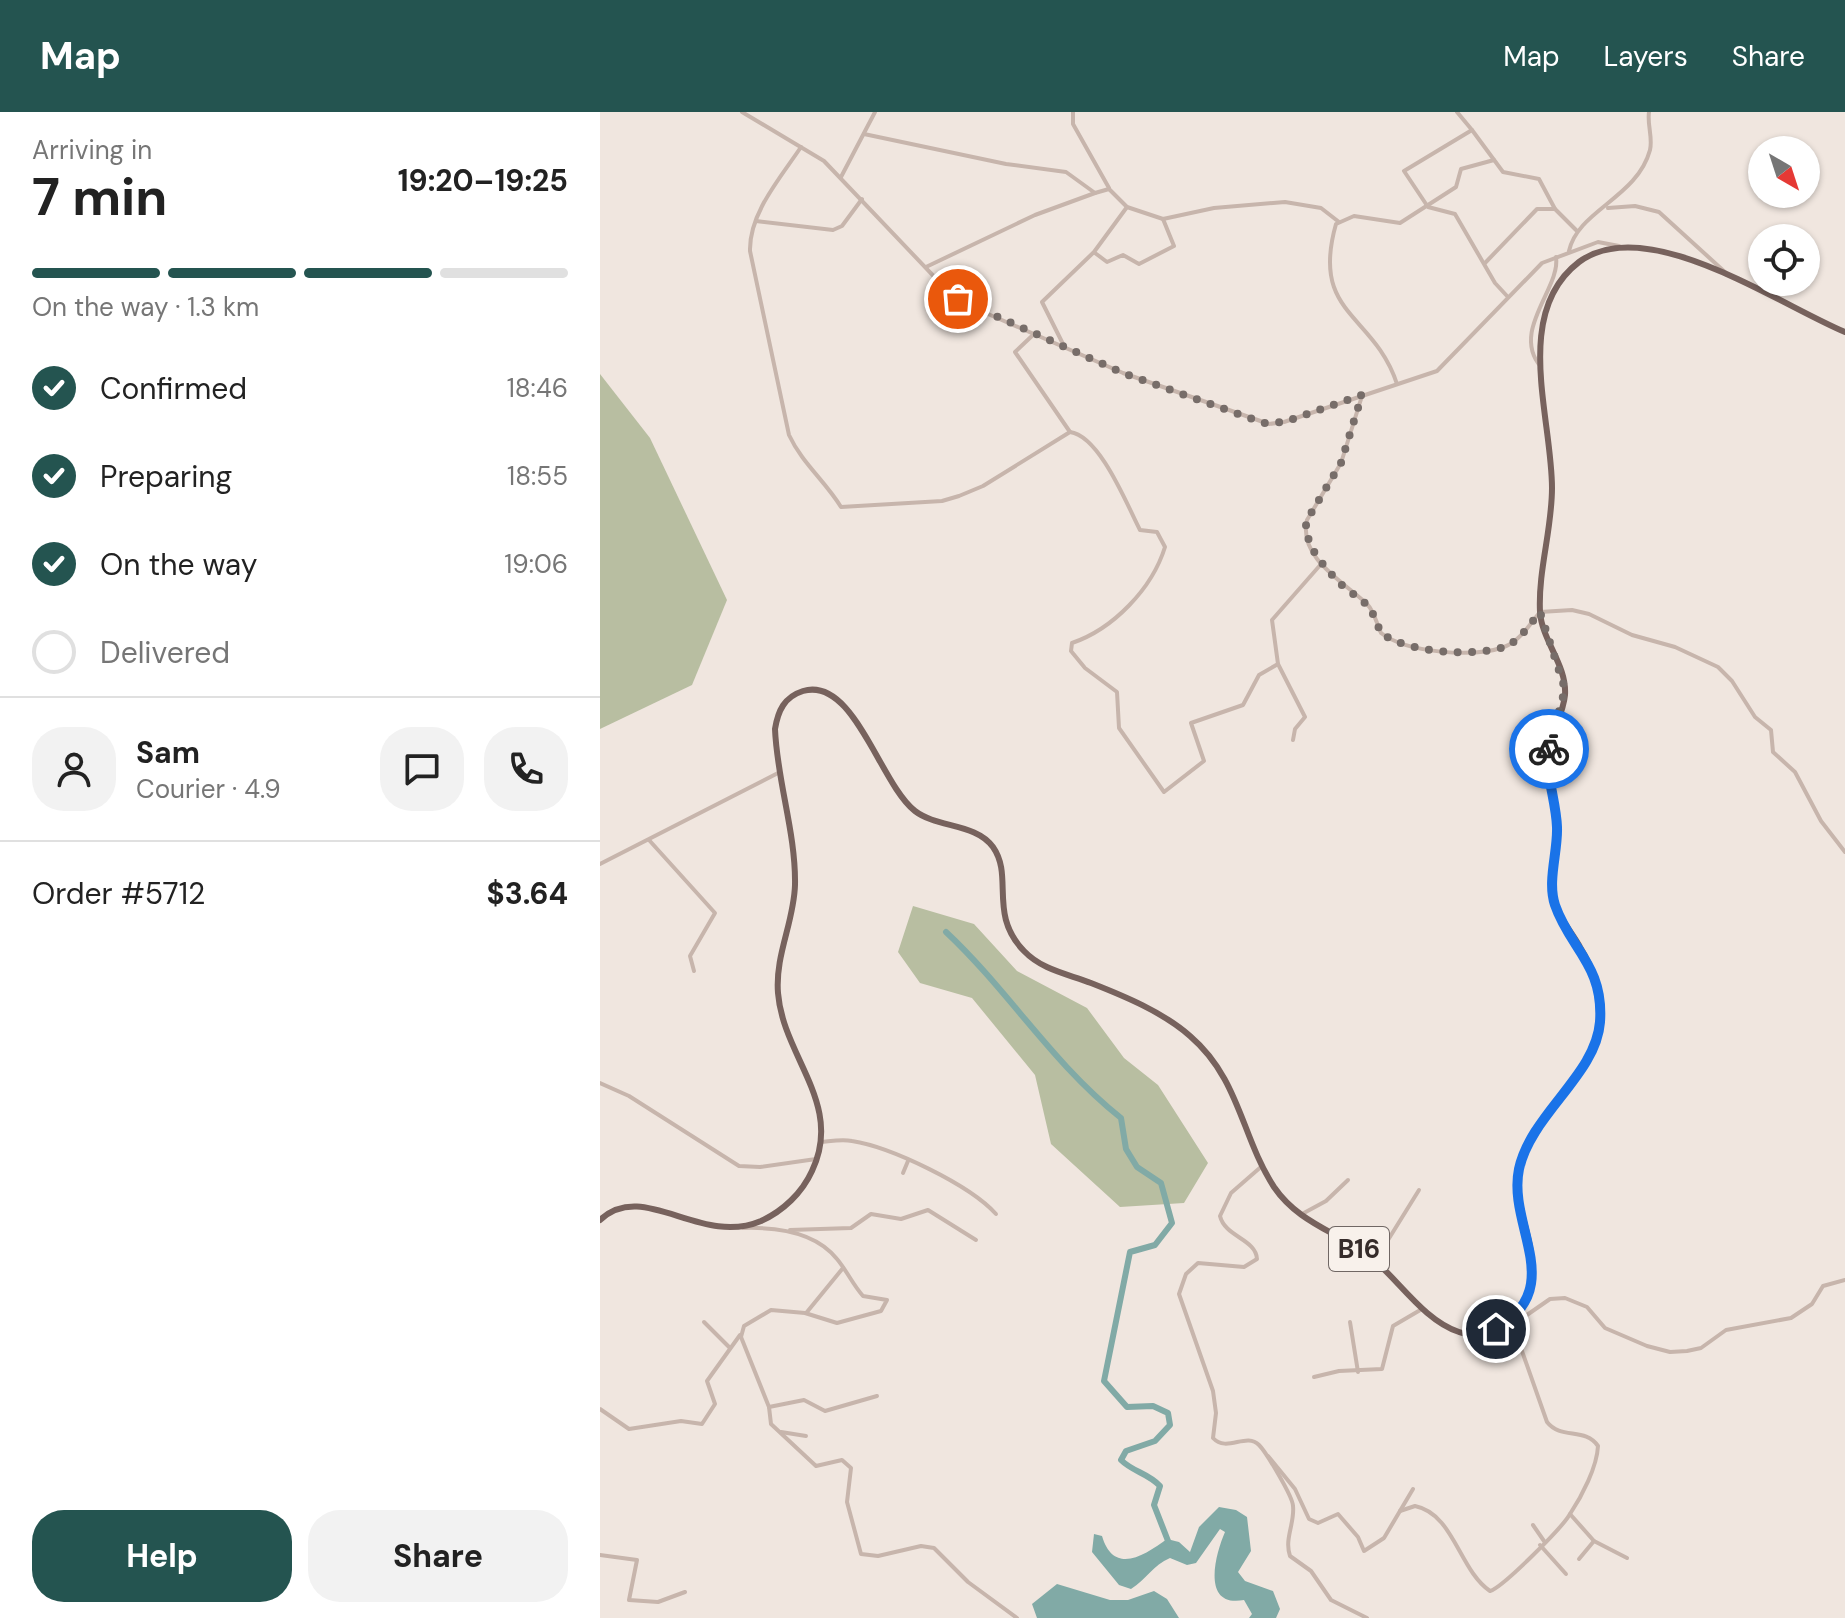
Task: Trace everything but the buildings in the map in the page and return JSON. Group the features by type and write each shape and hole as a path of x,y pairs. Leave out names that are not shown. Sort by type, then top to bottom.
{"main road":[{"name":"B16","path":"741,1228 764,1220 803,1188 818,1159 821,1142 818,1099 788,1033 778,997 778,971 795,885 775,729 780,708 787,699 808,689 821,690 840,700 863,732 892,787 906,803 931,821 976,833 994,847 1008,930 1033,960 1155,1013 1183,1030 1206,1051 1233,1091 1262,1166 1282,1198 1300,1215 1375,1261 1443,1324 1471,1335 1514,1318 1530,1286 1533,1263 1517,1185 1521,1162 1538,1125 1588,1055 1600,1023 1598,989 1556,906 1553,893 1557,827 1547,760 1565,689 1540,612 1552,475 1542,368 1542,330 1553,293 1584,259 1619,246 1663,250 1845,332"},
{"path":"600,1220 616,1208 635,1204 713,1228 741,1228"}],"street":[{"path":"742,112 801,147 841,177 963,303 1152,384 1264,423 1284,422 1443,367 1507,296 1536,269 1569,251 1605,240 1619,246"},
{"path":"841,177 875,112"},
{"path":"1073,112 1073,124 1109,189 1127,207 1163,219 1214,208 1285,202 1321,208 1339,222"},
{"path":"1457,112 1503,172 1536,177 1555,209 1576,230"},
{"path":"1569,251 1576,230 1605,209 1643,166 1651,147 1649,112"},
{"path":"1472,130 1404,169 1428,207 1455,214 1507,296"},
{"path":"864,134 1006,164 1066,172 1095,193"},
{"path":"801,147 756,221 750,235 750,251 789,435 802,461 821,477 841,507 942,501 959,496 983,486 1070,432"},
{"path":"1339,222 1354,216 1386,224 1400,223 1456,187 1461,169 1494,160"},
{"path":"926,267 1035,215 1109,189"},
{"path":"756,221 833,230 842,226 862,199"},
{"path":"1605,209 1635,206 1659,212 1730,279"},
{"path":"1064,346 1042,302 1094,252 1127,207"},
{"path":"1485,263 1537,209 1555,209"},
{"path":"1094,252 1107,262 1123,255 1139,264 1165,254 1174,246 1163,219"},
{"path":"1339,222 1328,261 1337,299 1387,356 1397,384"},
{"path":"1542,368 1533,354 1534,328 1544,293 1556,268 1556,257"},
{"path":"1034,334 1015,352 1070,432 1081,436 1098,454 1140,530 1157,532 1165,541 1162,555 1130,604 1099,632 1070,647 1085,668 1117,692 1119,728 1164,792 1204,761 1191,723 1243,705 1259,675 1278,664"},
{"path":"1362,395 1341,463 1307,520 1308,544 1322,563 1370,607 1381,633 1412,646 1456,653 1505,647 1540,612 1572,610 1589,614 1632,635 1675,647 1718,667 1755,717 1771,730 1773,752 1795,772 1809,792 1821,821 1845,852"},
{"path":"1293,740 1295,729 1305,717 1278,664 1273,617 1322,563"},
{"path":"600,864 780,772"},
{"path":"649,840 715,913 690,956 694,971"},
{"path":"600,1083 629,1096 739,1166 760,1167 818,1159"},
{"path":"821,1142 857,1142 908,1161 967,1190 996,1214"},
{"path":"903,1173 908,1161"},
{"path":"1262,1166 1231,1193 1220,1216 1224,1227 1253,1248 1257,1259 1244,1267 1198,1263 1186,1274 1179,1294 1213,1391 1216,1413 1213,1438 1224,1445 1254,1441 1295,1489 1309,1519 1318,1523 1338,1514 1358,1537 1362,1550 1384,1538 1413,1489"},
{"path":"1300,1215 1326,1201 1348,1180"},
{"path":"1375,1261 1419,1190"},
{"path":"741,1228 851,1228 871,1214 901,1219 928,1210 976,1240"},
{"path":"600,1409 629,1429 681,1421 700,1425 715,1404 707,1381 744,1326 765,1312 805,1313 837,1323 884,1309 886,1298 863,1296 825,1247 788,1230"},
{"path":"805,1313 813,1310 843,1268"},
{"path":"1514,1318 1524,1317 1550,1299 1565,1298 1587,1307 1605,1328 1647,1346 1670,1352 1687,1351 1701,1348 1726,1330 1791,1318 1812,1304 1823,1286 1845,1280"},
{"path":"1314,1377 1339,1371 1383,1368 1393,1326 1424,1308"},
{"path":"704,1322 730,1348"},
{"path":"1350,1322 1358,1372"},
{"path":"1400,1511 1415,1506 1435,1515 1474,1575 1490,1591 1507,1581 1570,1514 1591,1471 1598,1446 1585,1435 1556,1432 1547,1422 1517,1337 1507,1323"},
{"path":"741,1333 769,1407 769,1421 816,1466 842,1460 849,1464 852,1475 847,1502 861,1554 878,1556 921,1546 934,1548 975,1588 1017,1618"},
{"path":"769,1407 804,1400 825,1411 877,1396"},
{"path":"779,1432 806,1436"},
{"path":"1264,1451 1293,1502 1288,1545 1290,1556 1311,1571 1331,1600 1367,1618"},
{"path":"1570,1514 1594,1541 1627,1558"},
{"path":"1533,1525 1542,1543 1566,1574"},
{"path":"1579,1559 1594,1541"},
{"path":"600,1555 637,1561 630,1580 629,1600 658,1602 685,1592"}],"green space":[{"path":"600,374 650,438 727,600 692,685 600,729"},
{"path":"913,906 974,924 1017,971 1087,1008 1124,1058 1158,1085 1208,1163 1184,1203 1120,1207 1051,1144 1035,1075 972,998 920,983 898,952"}],"water":[{"path":"1219,1507 1236,1510 1247,1517 1251,1551 1238,1572 1245,1581 1273,1591 1280,1609 1276,1618 1249,1618 1252,1614 1244,1600 1221,1596 1215,1578 1215,1566 1225,1532 1220,1529 1196,1563 1187,1565 1170,1558 1131,1589 1119,1585 1092,1552 1094,1534 1102,1536 1107,1548 1122,1559 1140,1556 1167,1539 1179,1542 1190,1552 1199,1527"},
{"path":"1057,1584 1110,1600 1128,1600 1154,1591 1167,1599 1179,1618 1037,1618 1032,1604"}],"waterway":[{"path":"946,932 1073,1074 1121,1118 1126,1149 1137,1167 1161,1183 1172,1223 1155,1245 1130,1252 1104,1381 1127,1407 1153,1406 1168,1413 1170,1425 1155,1441 1126,1451 1121,1460 1160,1486 1154,1505 1170,1546"}],"way so far":[{"path":"958,299 1123,373 1264,423 1284,422 1362,395 1341,463 1307,520 1305,531 1308,544 1338,582 1370,607 1381,633 1389,639 1412,646 1456,653 1505,647 1517,639 1540,612 1540,620 1559,664 1565,689 1549,749"}],"route":[{"path":"1496,1329 1514,1318 1530,1286 1533,1263 1517,1185 1524,1151 1553,1102 1584,1063 1596,1040 1600,1023 1598,989 1582,949 1556,906 1553,893 1557,827 1548,772 1549,749"}]}
